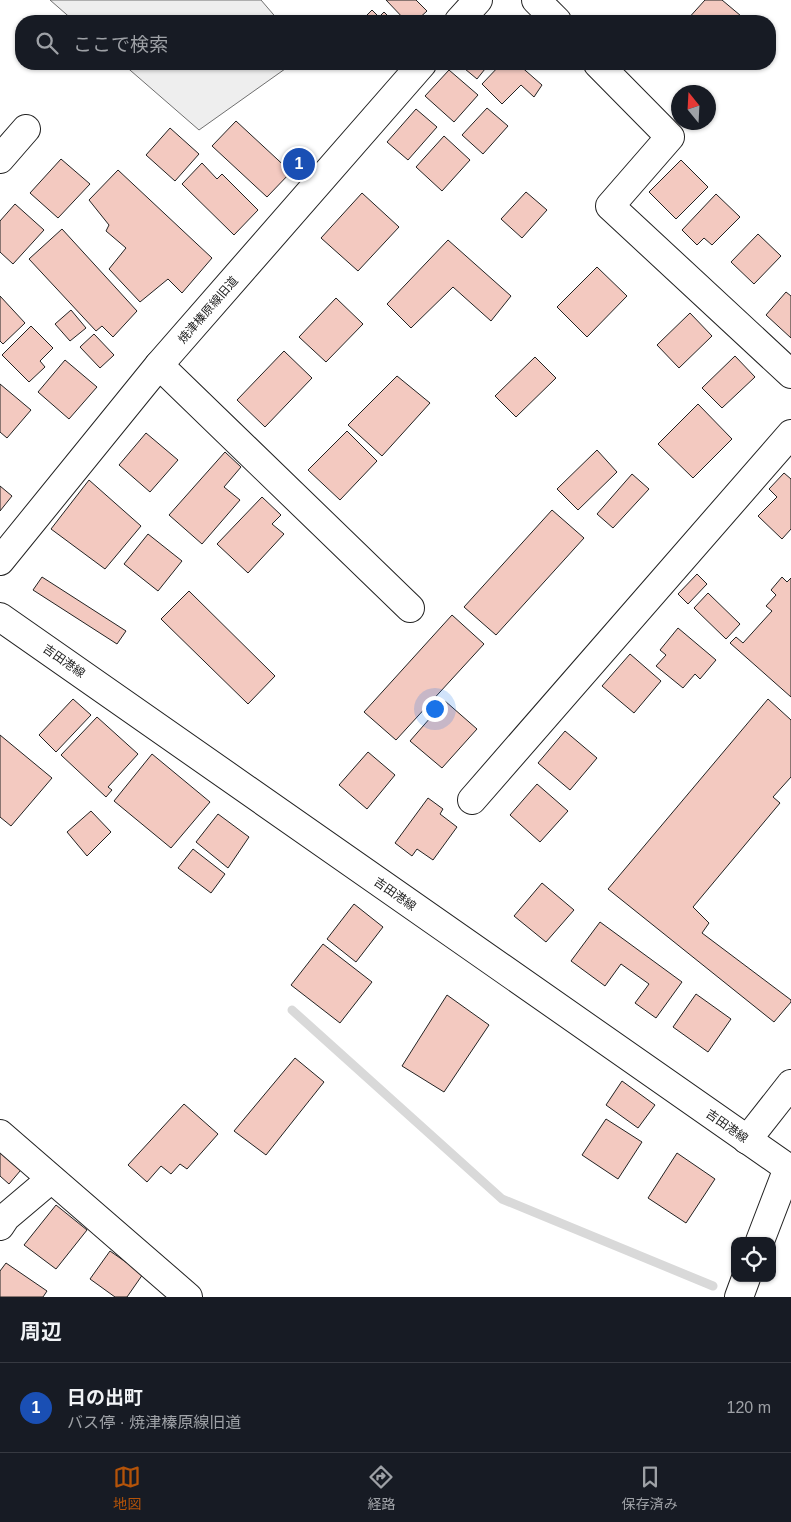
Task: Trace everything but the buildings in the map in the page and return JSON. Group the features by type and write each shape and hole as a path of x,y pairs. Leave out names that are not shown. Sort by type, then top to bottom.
{"street":[{"path":"464,15 478,0"},
{"path":"536,0 551,15"},
{"name":"焼津榛原線旧道","path":"0,561 159,365 417,70"},
{"path":"604,70 670,137 610,206 791,374"},
{"path":"0,159 26,129"},
{"path":"159,365 410,608"},
{"path":"472,800 791,434"},
{"name":"吉田港線","path":"0,617 789,1169"},
{"path":"747,1140 791,1084"},
{"path":"0,1134 188,1297"},
{"path":"762,1237 789,1169"},
{"path":"0,1226 6,1217 51,1179"},
{"path":"739,1297 745,1282"}],"shaded area":[{"path":"50,0 261,0 274,15 67,15"},
{"path":"130,70 284,70 199,130"}],"waterway":[{"path":"292,1010 502,1199 713,1286"}],"place":[{"name":"日の出町","path":"299,164"}]}
